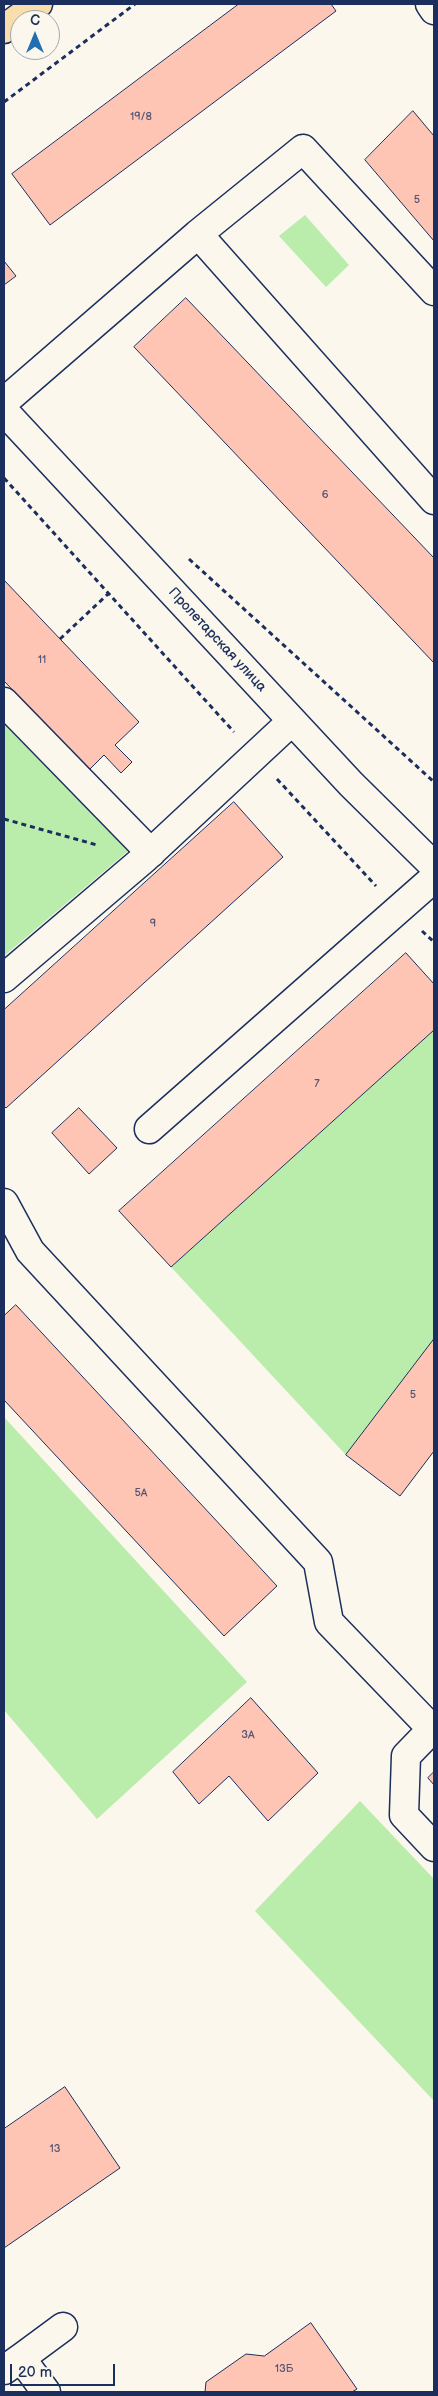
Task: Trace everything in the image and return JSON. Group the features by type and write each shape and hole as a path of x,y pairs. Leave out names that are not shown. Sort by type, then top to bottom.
{"main road":[{"path":"4,29 38,4"}],"street":[{"path":"430,4 434,10"},
{"path":"4,402 198,234 303,149 434,291"},
{"path":"198,234 434,500"},
{"name":"Пролетарская улица","path":"4,411 351,784 434,866"},
{"path":"4,702 148,856"},
{"path":"4,978 148,856 292,721"},
{"path":"149,1129 434,878"},
{"path":"4,1203 30,1251 318,1562 329,1622 433,1728 406,1756 404,1815 434,1847"},
{"path":"46,2392 13,2364 63,2327"}],"path":[{"path":"4,102 134,4"},
{"path":"4,478 398,910 434,942"},
{"path":"185,556 434,782"},
{"path":"60,639 109,593"},
{"path":"4,819 148,856"}],"green space":[{"path":"305,215 349,265 326,287 279,236"},
{"path":"4,713 134,846 4,956"},
{"path":"434,1030 434,1339 346,1455 171,1267"},
{"path":"4,1417 247,1682 97,1819 4,1710"},
{"path":"360,1801 434,1879 434,2101 255,1911"}],"building":[{"path":"239,4 331,4 336,11 50,225 12,174"},
{"path":"413,111 434,136 434,241 365,160"},
{"path":"4,261 16,276 4,285"},
{"path":"186,298 434,558 434,663 134,347"},
{"path":"4,580 139,722 115,745 132,762 121,773 104,755 89,770 4,681"},
{"path":"234,802 283,857 6,1108 4,1106 4,1010"},
{"path":"406,953 434,984 434,1030 171,1267 119,1211"},
{"path":"79,1108 117,1148 89,1174 52,1133"},
{"path":"16,1305 277,1586 224,1636 4,1400 4,1316"},
{"path":"434,1339 434,1451 400,1496 346,1455"},
{"path":"251,1698 318,1773 268,1821 229,1776 199,1804 173,1772"},
{"path":"434,1772 434,1785 428,1778"},
{"path":"65,2087 120,2168 4,2248 4,2129"},
{"path":"311,2323 357,2389 352,2392 205,2392 206,2382 246,2354 264,2356"}]}
